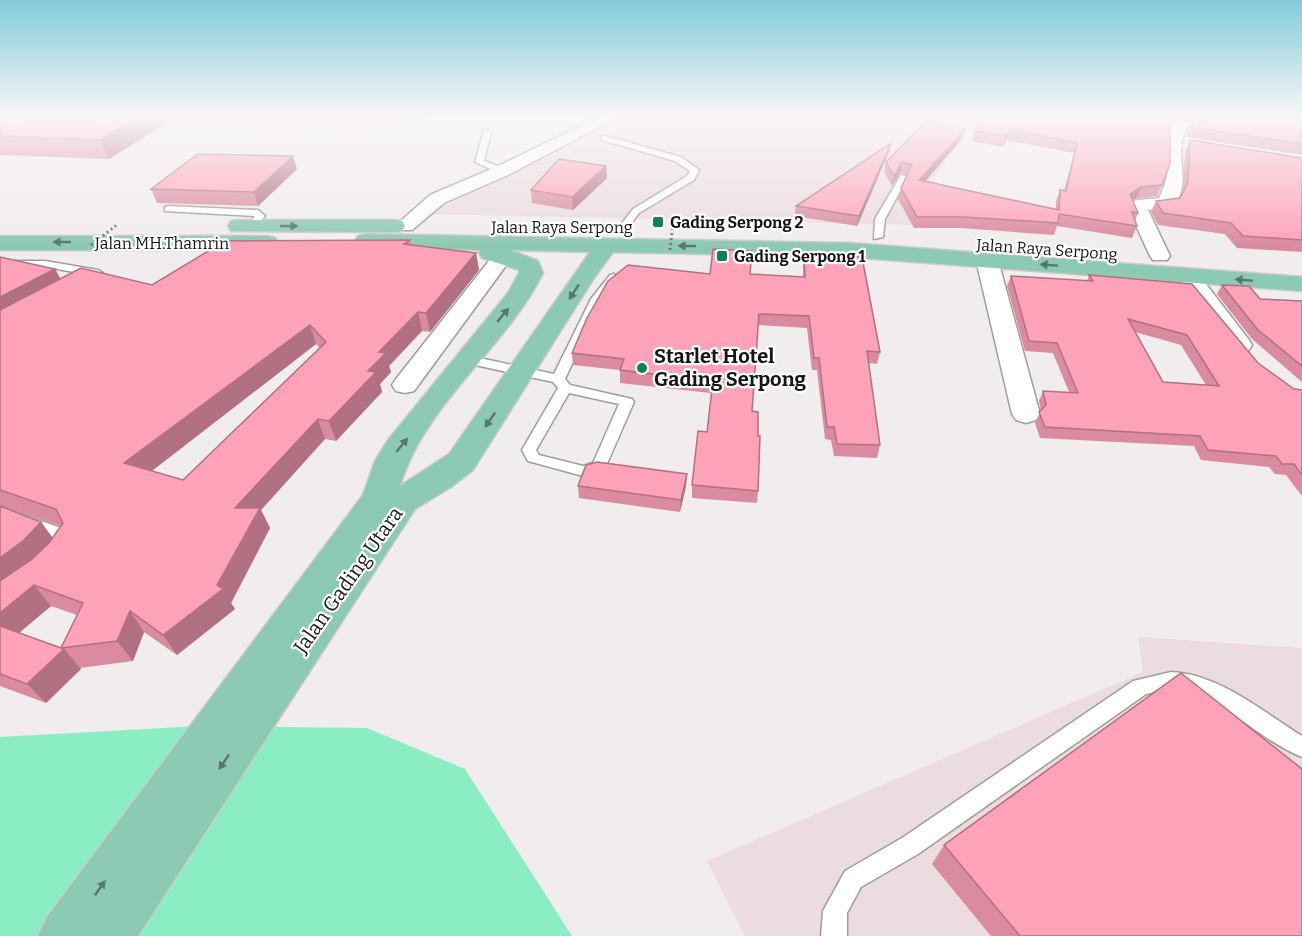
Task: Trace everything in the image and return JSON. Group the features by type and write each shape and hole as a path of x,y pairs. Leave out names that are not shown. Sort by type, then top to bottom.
{"main road":[{"name":"Jalan Raya Serpong","path":"0,226 579,227 616,236 849,250 1302,284"},
{"name":"Jalan Raya Serpong","path":"541,244 616,236 878,237 1302,267"},
{"name":"Jalan Gading Utara","path":"66,936 362,539 404,500 439,479 461,462 528,375 616,236"},
{"name":"Jalan MH.Thamrin","path":"0,243 376,241 541,244"},
{"name":"Jalan Gading Utara","path":"106,936 362,539 391,461 399,447 466,359 519,296 531,273 530,266 458,244"}],"street":[{"path":"405,226 437,198 526,159"},
{"path":"1160,256 1136,206 1167,203 1167,194 1176,176 1178,159"},
{"path":"405,386 503,256"},
{"path":"987,260 1026,414"},
{"path":"1188,276 1256,362"}],"lane":[{"path":"480,159 479,162 501,171"},
{"path":"616,236 636,211 691,178 695,170 691,164 677,159"},
{"path":"878,237 883,213 904,177"},
{"path":"168,209 258,213 260,216 252,226"},
{"path":"0,264 45,264 104,274 83,285"},
{"path":"466,359 562,384 627,402 602,460 592,469 583,471 533,458 529,450 562,384 597,299 616,275 625,271"},
{"path":"0,512 63,535 68,542 66,549 58,558"},
{"path":"834,936 835,911 853,879 910,846 1140,687 1159,682 1180,681 1199,688 1302,747"}],"path":[{"path":"91,245 118,224"},
{"path":"670,250 673,224"}],"shaded area":[{"path":"539,159 949,159 934,178 917,225 427,214"},
{"path":"1138,637 1302,648 1302,936 745,936 707,861 1143,672"},
{"path":"200,726 367,728 465,769 572,936 0,936 0,737"}],"building":[{"path":"192,159 290,159 254,192 151,189"},
{"path":"559,159 606,166 572,197 531,190"},
{"path":"867,159 884,159 859,216 796,206"},
{"path":"889,159 938,159 919,180 1059,210 1060,190 1066,191 1073,159 1170,159 1162,185 1141,187 1130,194 1138,213 1132,212 1137,226 1059,214 1058,223 964,217 917,217 901,188 912,165 902,162 894,176 886,162"},
{"path":"1189,159 1302,159 1302,240 1243,236 1231,223 1163,213 1156,201 1180,198 1188,183"},
{"path":"410,240 404,244 476,253 426,313 418,312 379,352 386,353 368,371 376,372 329,421 318,419 235,508 260,508 217,585 223,589 163,635 130,611 117,641 61,648 83,603 34,585 0,613 0,581 31,560 49,543 63,523 56,509 0,490 0,310 81,268 152,285 225,241","holes":["310,325 326,342 183,480 124,463"]},
{"path":"713,249 752,251 750,274 805,277 804,254 862,257 880,352 867,351 880,445 837,444 834,427 827,427 819,358 814,358 809,316 759,314 752,411 758,412 758,436 760,436 758,491 692,485 698,431 707,432 713,381 620,370 624,359 572,353 587,318 608,281 628,265 710,274"},
{"path":"0,257 55,269 0,297"},
{"path":"1089,275 1192,284 1258,363 1294,389 1302,390 1302,475 1294,464 1282,464 1276,456 1208,450 1200,436 1045,427 1039,412 1046,405 1043,391 1078,393 1057,343 1029,341 1011,276 1093,281","holes":["1128,319 1187,335 1219,386 1163,382"]},
{"path":"1222,285 1249,286 1260,299 1302,301 1302,366 1258,330"},
{"path":"597,462 687,474 681,500 578,486 586,465"},
{"path":"0,506 41,522 24,540 0,558"},
{"path":"0,626 64,649 27,684 0,674"},
{"path":"1181,673 1302,769 1302,936 1020,936 944,845"}],"place":[{"name":"Gading Serpong 2","path":"658,222"},
{"name":"Gading Serpong 1","path":"722,256"},
{"name":"Starlet Hotel Gading Serpong","path":"642,368"}]}
